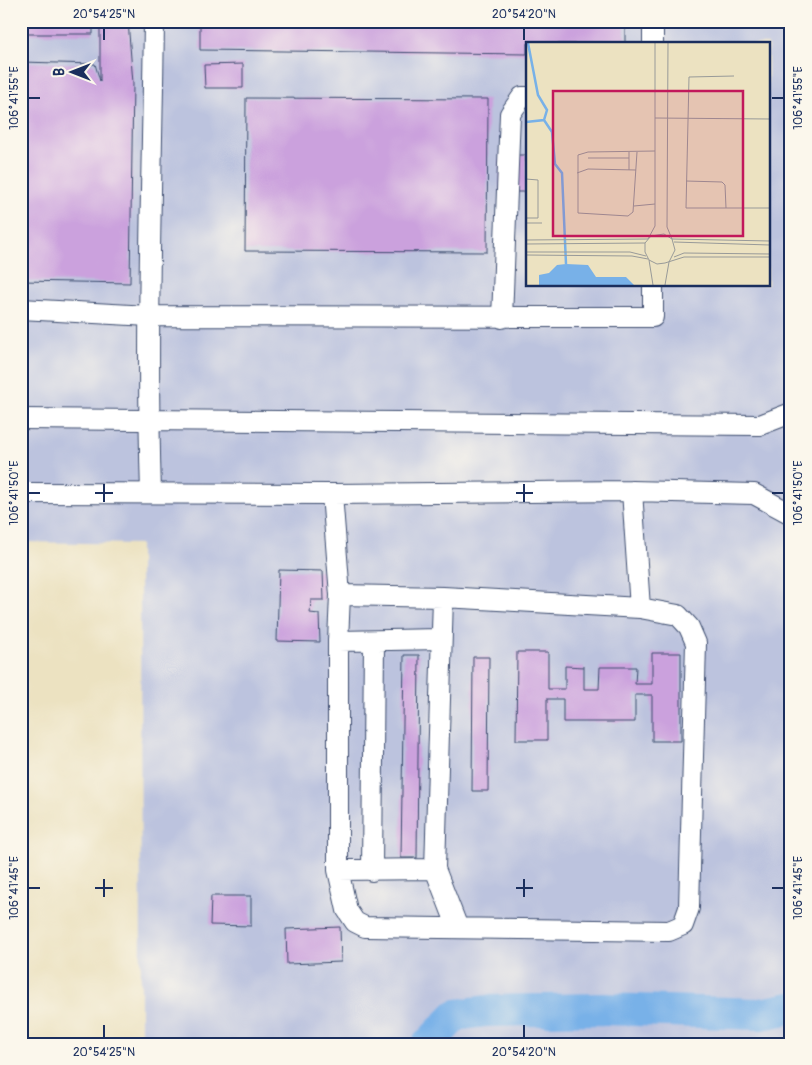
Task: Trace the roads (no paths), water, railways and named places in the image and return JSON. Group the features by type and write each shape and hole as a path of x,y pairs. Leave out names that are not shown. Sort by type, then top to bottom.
{"lane":[{"path":"151,493 149,316 154,21"},
{"path":"653,21 653,42"},
{"path":"502,318 510,114 522,97 526,97"},
{"path":"21,309 149,316 653,317 653,286"},
{"path":"21,419 760,425 791,413"},
{"path":"21,493 332,494 632,491 754,494 791,514"},
{"path":"632,491 640,608"},
{"path":"332,494 340,595 338,640 338,870 347,910 355,922 365,927 669,931 683,925 690,908 696,642 689,627 678,615 640,608 442,597 340,595"},
{"path":"442,597 435,869 458,928"},
{"path":"338,640 441,638"},
{"path":"372,871 374,640"},
{"path":"338,870 435,869"}],"waterway":[{"path":"428,1044 456,1015 486,1011 604,1009 761,1014 791,1008"}]}
